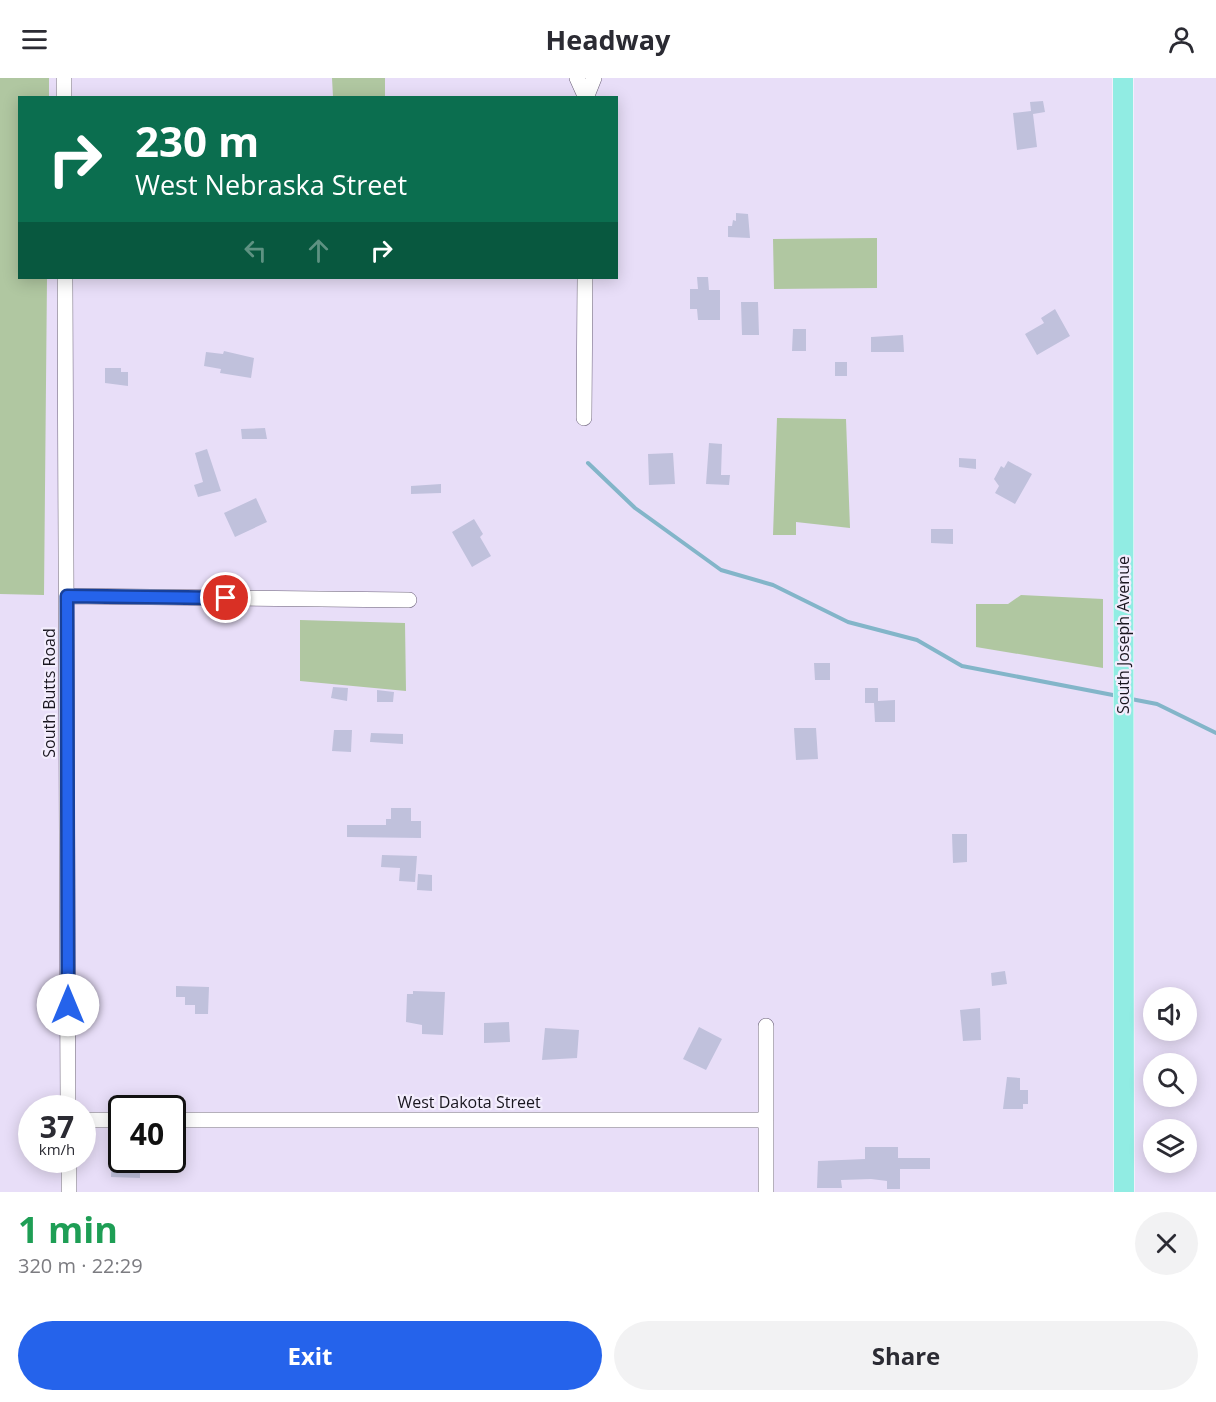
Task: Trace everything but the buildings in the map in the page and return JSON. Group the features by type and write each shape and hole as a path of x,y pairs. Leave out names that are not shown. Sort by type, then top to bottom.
{"main road":[{"name":"South Joseph Avenue","path":"1123,78 1124,1192"}],"street":[{"path":"64,78 64,96"},
{"path":"577,78 585,96"},
{"path":"587,96 594,78"},
{"name":"South Butts Road","path":"65,279 68,1095"},
{"path":"584,418 585,279"},
{"path":"67,596 409,600"},
{"path":"766,1026 766,1192"},
{"name":"West Dakota Street","path":"186,1120 766,1120"},
{"path":"69,1173 69,1192"}],"green space":[{"path":"0,78 49,78 49,96 18,96 18,279 47,279 44,595 0,594"},
{"path":"332,78 385,78 385,96 333,96"},
{"path":"877,238 877,288 774,289 773,239"},
{"path":"777,418 846,419 850,528 796,522 796,535 773,535"},
{"path":"1021,595 1103,599 1103,668 976,647 976,604 1008,604"},
{"path":"300,620 405,623 406,691 300,681"}],"waterway":[{"path":"588,463 635,508 721,570 773,585 848,622 917,640 962,666 1118,696"},
{"path":"1131,699 1157,704 1216,733"}],"route":[{"path":"68,1005 67,596 226,598"}]}
